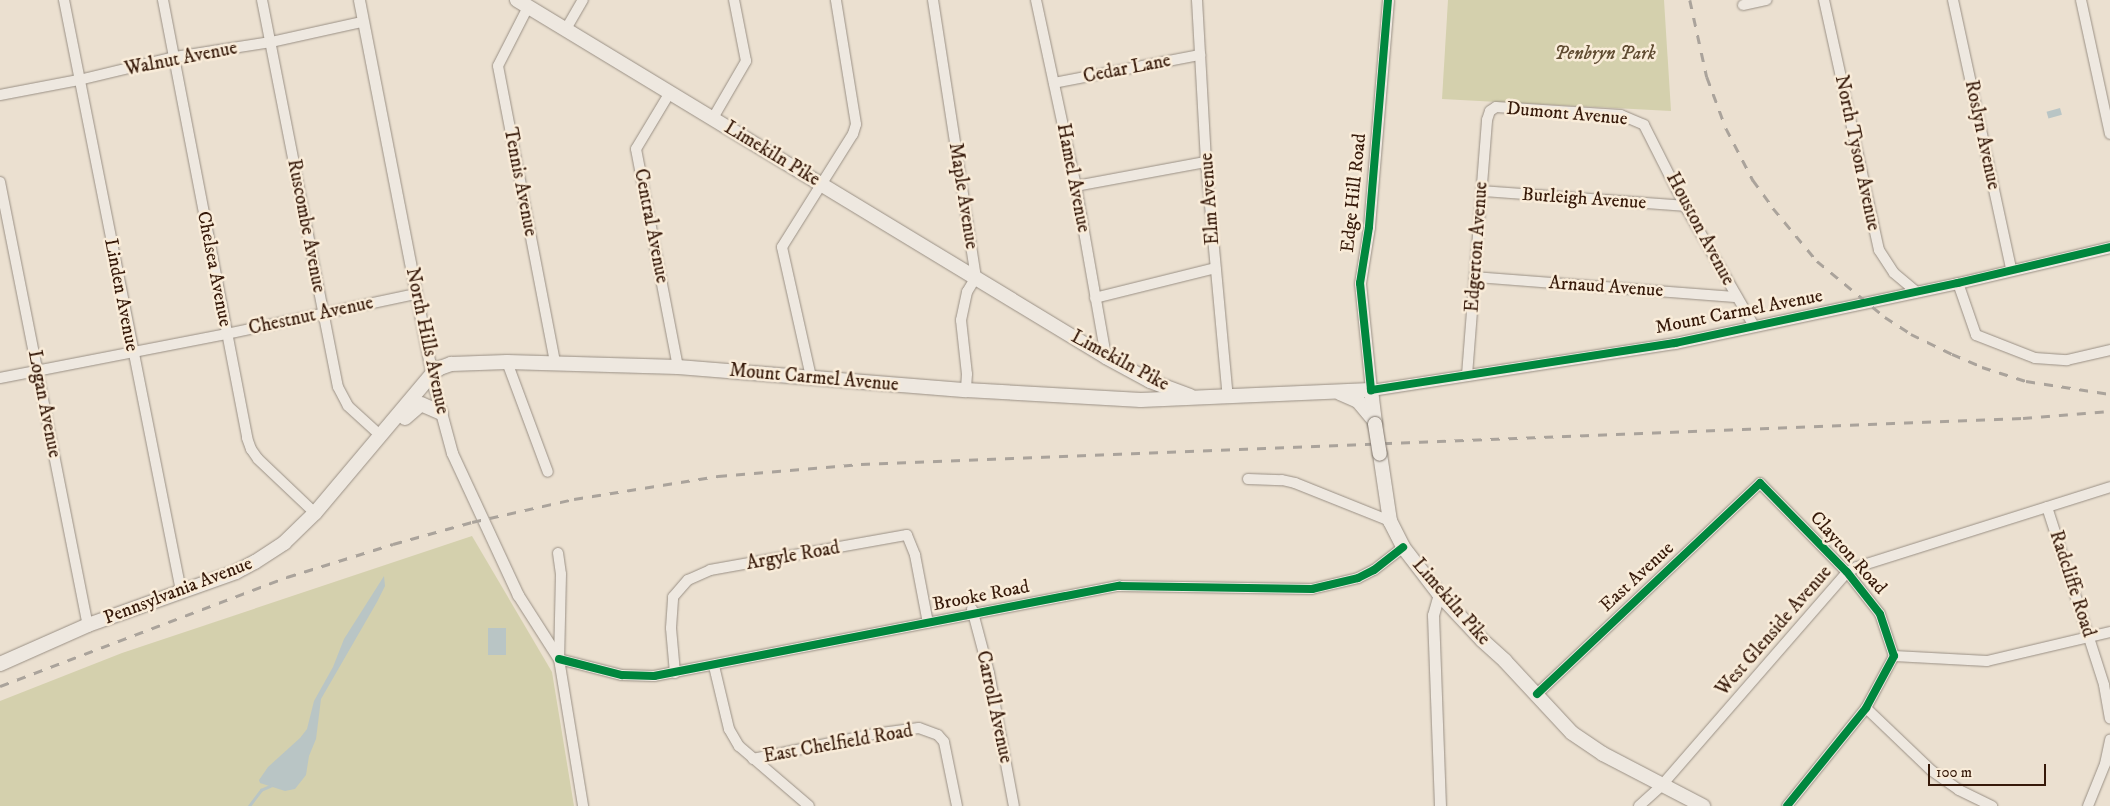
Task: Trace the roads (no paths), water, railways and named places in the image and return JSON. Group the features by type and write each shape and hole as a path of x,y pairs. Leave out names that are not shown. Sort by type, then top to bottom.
{"main road":[{"name":"Limekiln Pike","path":"522,4 670,94 714,118 1106,357 1150,381 1198,398 1371,390 1390,521 1403,547 1439,594 1576,736 1603,754 1702,806"},
{"name":"Mount Carmel Avenue","path":"433,373 451,364 507,362 678,367 966,390 1142,400 1198,398"},
{"name":"Pennsylvania Avenue","path":"0,664 88,625 180,590 236,572 284,543 315,513 433,373"},
{"path":"1337,391 1358,401 1375,423"},
{"path":"381,436 398,427 415,407 421,404 441,413"}],"street":[{"name":"Linden Avenue","path":"64,0 180,590"},
{"name":"Chelsea Avenue","path":"163,0 226,334 251,449 258,459 315,513"},
{"name":"Ruscombe Avenue","path":"262,0 341,395 348,406 381,436"},
{"name":"North Hills Avenue","path":"359,0 416,294 441,413 452,453 502,564 525,607 559,659"},
{"path":"566,30 583,0"},
{"path":"714,118 746,61 734,0"},
{"path":"811,377 782,246 853,134 856,124 836,0"},
{"name":"Maple Avenue","path":"933,0 976,277"},
{"name":"Hamel Avenue","path":"1036,0 1076,186 1106,357"},
{"name":"Elm Avenue","path":"1197,0 1214,268 1228,397"},
{"name":"Edge Hill Road","path":"1371,390 1360,283 1369,227 1388,0"},
{"path":"1743,5 1766,0"},
{"name":"North Tyson Avenue","path":"1824,0 1879,250 1894,273 1917,292"},
{"name":"Roslyn Avenue","path":"1953,0 2011,269"},
{"path":"2081,0 2110,134"},
{"name":"Tennis Avenue","path":"522,4 498,66 555,363"},
{"name":"Walnut Avenue","path":"0,95 79,80 175,58 271,42 362,22"},
{"name":"Cedar Lane","path":"1054,83 1200,55"},
{"name":"Central Avenue","path":"670,94 636,149 678,367"},
{"name":"Dumont Avenue","path":"1487,120 1490,111 1502,106 1621,115 1638,121 1649,131"},
{"name":"Edgerton Avenue","path":"1467,375 1487,120"},
{"name":"Houston Avenue","path":"1649,131 1685,206 1754,326"},
{"path":"1076,186 1206,162"},
{"name":"Logan Avenue","path":"0,182 88,625"},
{"name":"Burleigh Avenue","path":"1482,191 1685,206"},
{"name":"Mount Carmel Avenue","path":"1371,390 1675,343 1958,283 2110,247"},
{"path":"1095,298 1214,268"},
{"path":"966,390 967,374 961,320 967,292 976,277"},
{"name":"Arnaud Avenue","path":"1475,277 1736,297"},
{"path":"1958,283 1976,335 2035,358 2067,360 2110,350"},
{"name":"Chestnut Avenue","path":"0,378 132,353 416,294"},
{"path":"507,362 548,472"},
{"path":"1248,479 1295,482 1390,521"},
{"name":"Clayton Road","path":"1760,483 1848,572 1880,614 1894,656"},
{"name":"East Avenue","path":"1536,694 1760,483"},
{"name":"West Glenside Avenue","path":"1639,806 1662,785 1848,572 1857,567 2110,487"},
{"name":"Radcliffe Road","path":"2047,507 2104,685 2110,718"},
{"name":"Argyle Road","path":"675,673 671,628 674,597 688,580 710,570 908,535 915,555 928,623"},
{"name":"Brooke Road","path":"559,659 622,675 646,676 675,673 928,623 973,611 1119,586 1312,588 1328,586 1351,580 1374,570 1403,547"},
{"path":"558,553 561,574 559,659 583,806"},
{"path":"1439,594 1433,622 1440,806"},
{"name":"Carroll Avenue","path":"973,611 989,673 1014,806"},
{"path":"1787,806 1866,708 1894,656 1987,661 2110,632"},
{"path":"714,666 729,729 739,746 809,806"},
{"path":"1866,708 1932,771 1959,790 1992,806"},
{"name":"East Chelfield Road","path":"753,759 874,734 919,728 938,735 944,742 957,806"},
{"path":"2088,806 2105,764 2110,740"}],"waterway":[{"path":"249,806 261,790 272,785"}],"railway":[{"path":"1690,0 1707,77 1726,128 1753,180 1773,208 1817,261 1885,317 1911,334 1952,354 1982,367 2026,381 2110,394"},
{"path":"0,686 287,577 393,544 472,522 574,499 718,476 861,464 2023,418 2110,411"}],"park label":[{"name":"Penbryn Park","path":"1605,54"}]}
